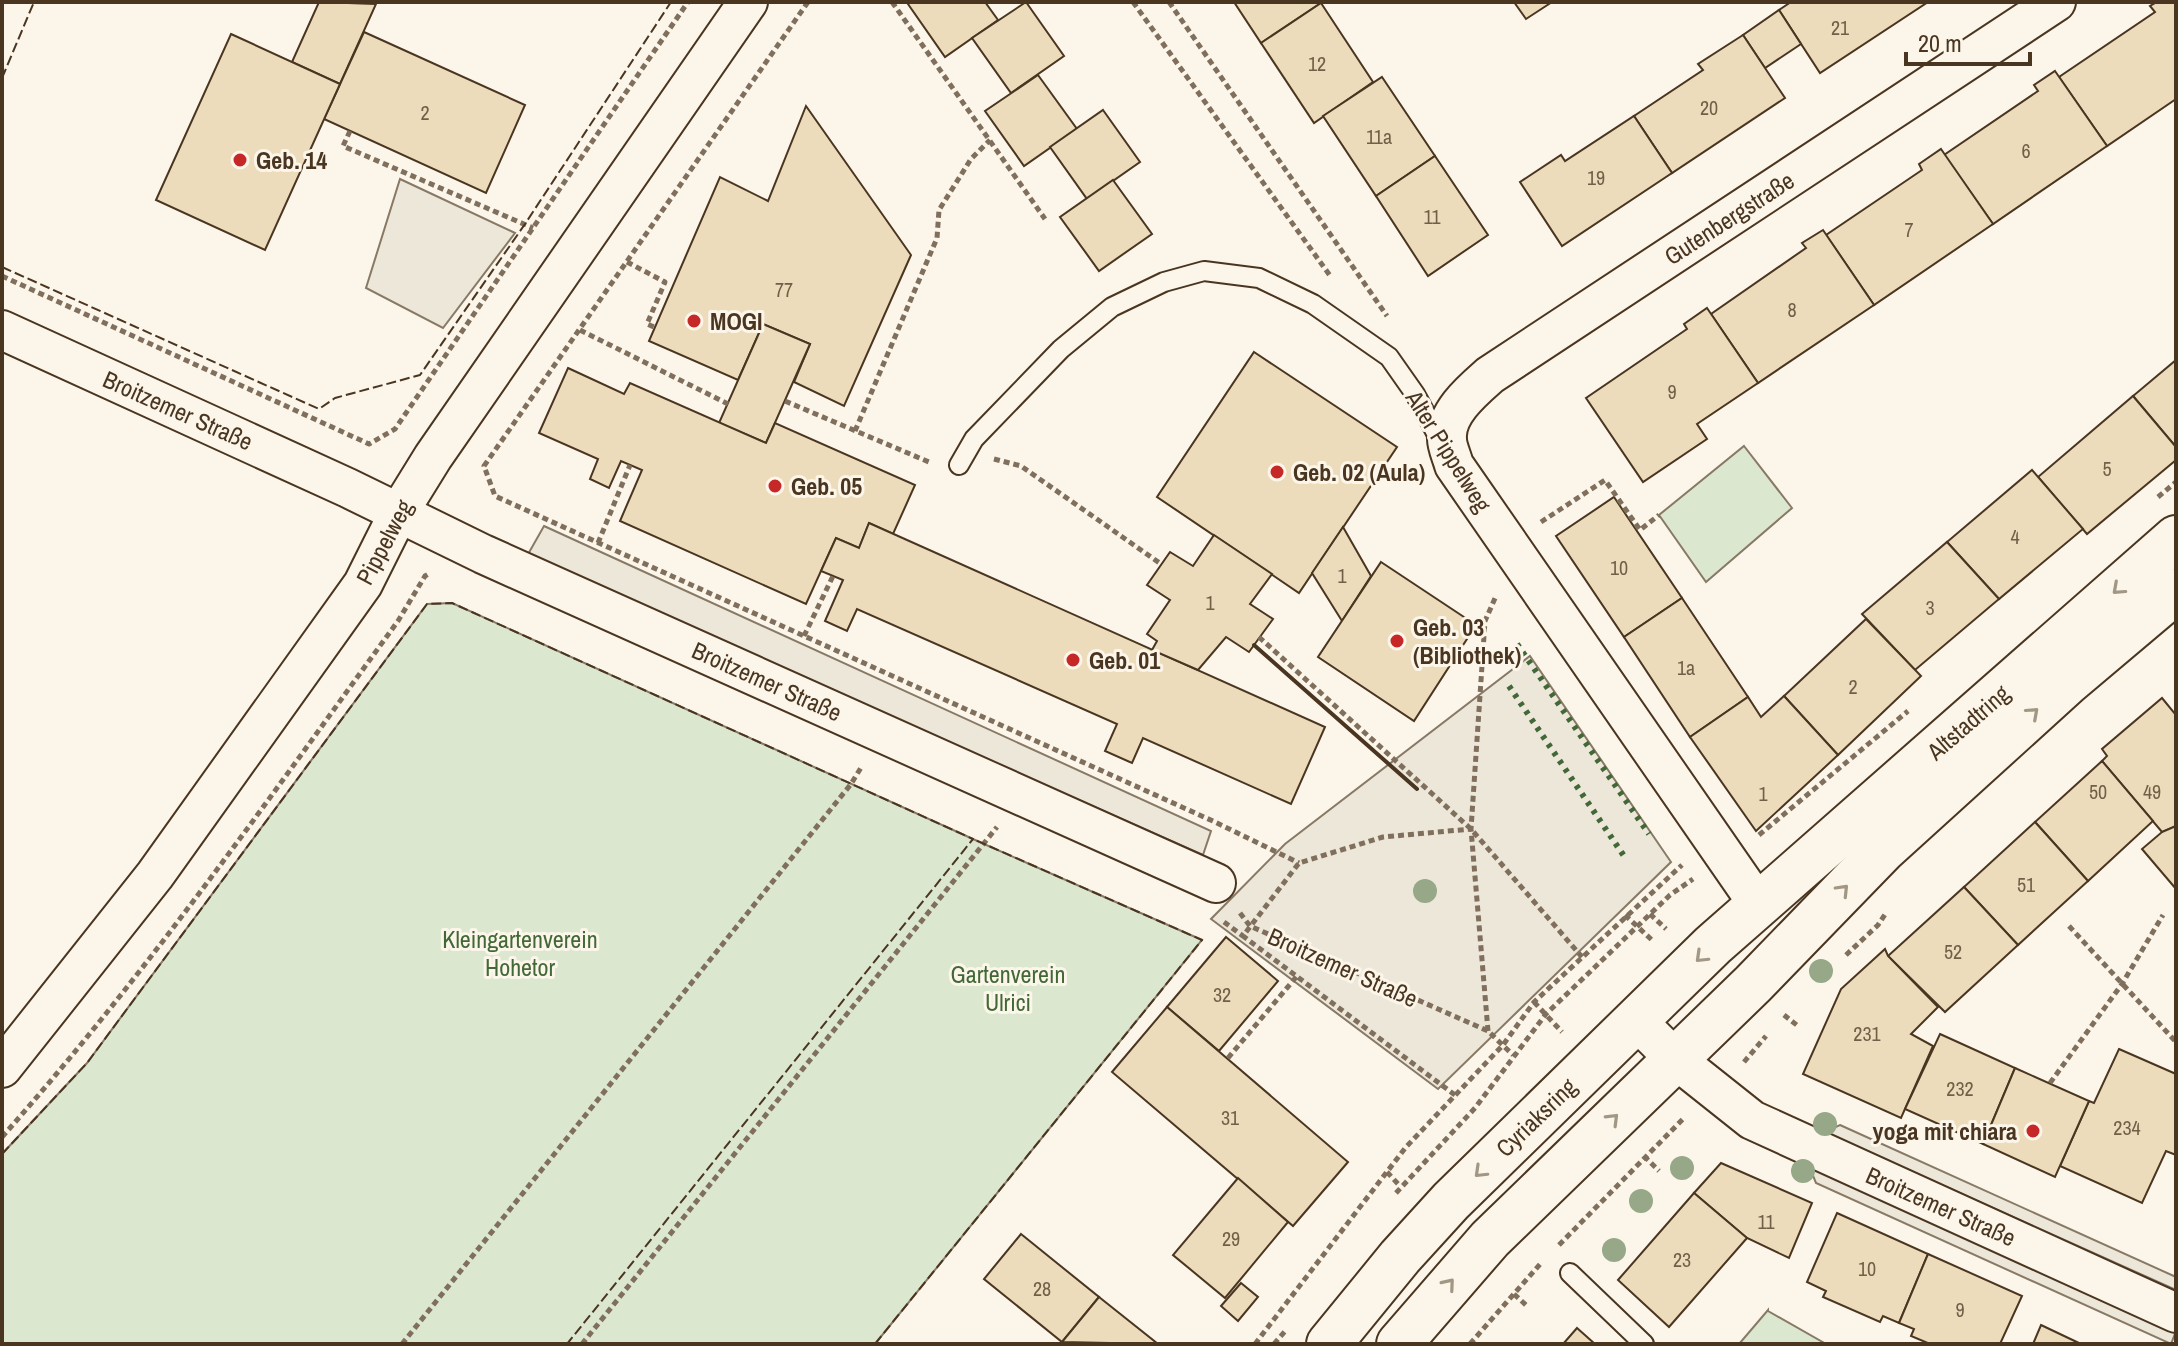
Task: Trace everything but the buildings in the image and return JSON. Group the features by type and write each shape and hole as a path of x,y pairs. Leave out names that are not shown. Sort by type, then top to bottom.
{"main road":[{"name":"Altstadtring","path":"1758,904 2176,538"},
{"name":"Altstadtring","path":"1674,1058 1943,794 2176,591"},
{"name":"Cyriaksring","path":"1329,1344 1443,1210 1758,904"},
{"path":"1399,1344 1490,1239 1674,1058"}],"street":[{"name":"Pippelweg","path":"2,1068 155,875 354,596 433,457 748,2"},
{"name":"Gutenbergstraße","path":"1454,465 1446,438 1454,414 1490,375 2056,2"},
{"name":"Broitzemer Straße","path":"2,330 399,512 483,554 1216,883"},
{"name":"Alter Pippelweg","path":"1454,465 1758,904"},
{"name":"Broitzemer Straße","path":"1636,1020 1674,1058 1752,1120 2176,1313"}],"lane":[{"name":"Alter Pippelweg","path":"959,465 974,439 1061,349 1112,307 1164,282 1204,271 1259,278 1313,304 1389,357 1415,394 1454,465"},
{"path":"1570,1273 1644,1344"}],"path":[{"path":"2,276 369,444 395,429 688,2"},
{"path":"808,2 484,466 495,496 1215,822 1299,863"},
{"path":"892,2 1045,219"},
{"path":"1133,2 1334,281"},
{"path":"1169,2 1389,320"},
{"path":"350,131 343,146 533,228"},
{"path":"855,431 937,238 939,210 971,159 990,140"},
{"path":"627,262 665,282 647,324 654,327"},
{"path":"580,330 728,404"},
{"path":"598,543 630,465"},
{"path":"1531,511 1543,521 1605,480 1640,530 1659,515"},
{"path":"2,1137 75,1055 161,945 398,621 425,576 433,571"},
{"path":"804,636 833,576"},
{"path":"1488,1031 1471,829 1485,621 1499,587"},
{"path":"1259,637 1471,829 1582,957"},
{"path":"402,1344 851,784"},
{"path":"1455,1095 1243,936 1299,863 1383,837 1471,829"},
{"path":"582,1344 984,844"},
{"path":"1255,1344 1406,1147 1503,1045 1534,1002 1689,859"},
{"path":"1417,1167 1475,1108 1546,1014 1670,895 1692,879 1729,864"},
{"name":"Broitzemer Straße","path":"1216,883 1250,926 1488,1031 1513,1055"},
{"path":"1659,885 1670,895"},
{"path":"1625,915 1646,935"},
{"path":"2050,1083 2122,984 2163,915"},
{"path":"2069,926 2176,1042"},
{"path":"1228,1058 1297,976"},
{"path":"1534,1002 1565,1035"},
{"path":"1784,1015 1798,1026"},
{"path":"1551,1254 1747,1058 1769,1032"},
{"path":"1646,1158 1659,1171"},
{"path":"1387,1172 1400,1186"},
{"path":"1470,1344 1529,1276"},
{"path":"1514,1294 1527,1306"}],"green space":[{"path":"1744,446 1792,508 1706,582 1659,515"},
{"name":"Kleingartenverein Hohetor","path":"452,603 1202,940 875,1344 2,1344 2,1154 87,1063 427,604"},
{"path":"1768,1311 1826,1344 1739,1344"}],"shaded area":[{"path":"400,179 515,233 443,328 366,288"},
{"path":"544,526 1211,831 1203,855 527,556"},
{"path":"1530,656 1671,862 1438,1089 1211,919 1285,844"},
{"path":"1840,1125 2176,1277 2176,1290 1824,1132"},
{"path":"1809,1166 2176,1331 2171,1344 1816,1183"}],"hedge":[{"path":"1517,644 1649,834"},
{"path":"1509,686 1626,859"}],"fence":[{"path":"2,78 34,2"},
{"path":"2,267 319,409 335,398 420,375 525,224 671,2"},
{"path":"2,1154 87,1063 427,604 452,603 973,839 567,1344"},
{"path":"875,1344 1202,940 973,839"}],"wall":[{"path":"1254,645 1417,789"}],"place":[{"name":"Geb. 14","path":"240,160"},
{"name":"MOGI","path":"694,321"},
{"name":"Geb. 02 (Aula)","path":"1277,472"},
{"name":"Geb. 05","path":"775,486"},
{"name":"Geb. 03 (Bibliothek)","path":"1397,641"},
{"name":"Geb. 01","path":"1073,660"},
{"name":"yoga mit chiara","path":"2033,1131"}],"park label":[{"name":"Gartenverein Ulrici","path":"1008,988"}]}
